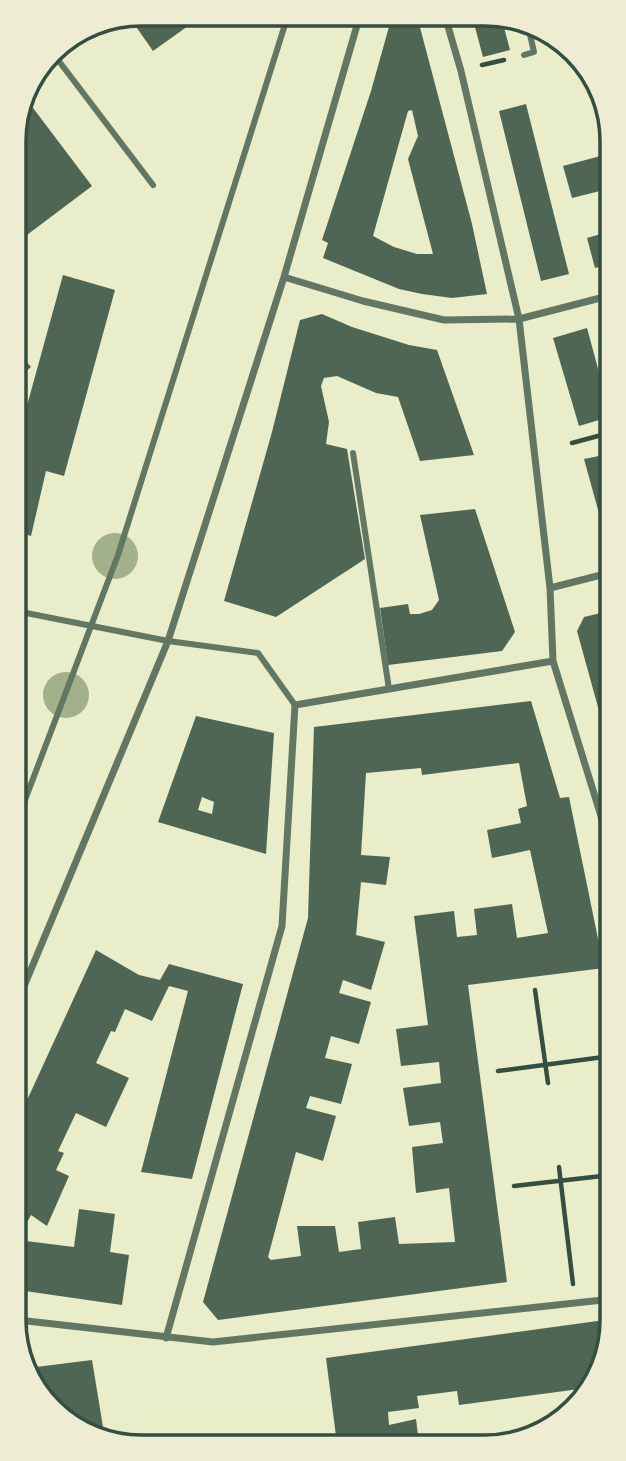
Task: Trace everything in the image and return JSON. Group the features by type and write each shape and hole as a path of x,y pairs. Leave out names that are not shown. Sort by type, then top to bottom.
{"street":[{"path":"26,796 93,625 122,542 285,26"},
{"path":"26,981 167,641 284,277 357,26"},
{"path":"448,26 461,71 519,319 550,588 553,661 600,813"},
{"path":"524,55 534,52 530,36"},
{"path":"59,61 153,184"},
{"path":"284,277 363,301 444,320 519,319 600,298"},
{"path":"353,453 389,689"},
{"path":"550,588 600,575"},
{"path":"26,613 167,641 258,653 295,705 282,926 166,1338"},
{"path":"295,705 553,661"},
{"path":"26,1321 213,1342 600,1300"}],"path":[{"path":"461,71 524,55"},
{"path":"572,443 600,435"},
{"path":"535,990 548,1083"},
{"path":"498,1071 600,1058"},
{"path":"559,1167 576,1303"},
{"path":"514,1186 600,1176"}],"shaded area":[{"path":"115,533 132,539 138,556 132,573 115,579 98,573 92,556 98,539"},
{"path":"66,672 82,679 89,695 82,711 66,718 50,711 43,695 50,679"}],"building":[{"path":"136,26 188,26 153,51"},
{"path":"389,26 420,26 472,224 487,294 452,298 399,289 323,258 328,243 322,240 371,91","holes":["412,110 418,136 408,159 433,254 417,254 394,247 373,236 408,111"]},
{"path":"475,26 504,28 510,50 483,57"},
{"path":"526,104 569,274 541,281 499,111"},
{"path":"32,107 92,186 26,236 26,133"},
{"path":"600,156 600,191 572,198 563,166"},
{"path":"600,234 600,266 595,268 587,238"},
{"path":"63,275 115,290 64,476 46,471 31,536 26,534 26,409"},
{"path":"322,314 352,327 409,345 437,350 474,455 420,461 398,397 376,393 337,376 324,378 321,386 329,422 326,444 347,449 365,559 276,617 224,601 272,432 300,320"},
{"path":"587,328 600,376 600,420 579,426 553,338"},
{"path":"600,456 600,517 584,459"},
{"path":"475,509 515,632 502,651 388,665 380,608 408,604 410,614 419,614 432,610 439,600 420,515"},
{"path":"600,613 600,714 577,631 584,617"},
{"path":"531,701 560,798 569,797 600,948 600,968 468,985 507,1282 218,1320 203,1302 308,918 314,727","holes":["519,763 527,806 518,809 521,823 487,830 492,858 530,850 548,933 517,938 512,904 474,909 477,935 457,937 454,911 414,916 428,1025 396,1029 401,1066 439,1062 441,1083 403,1088 409,1126 440,1122 443,1143 412,1147 416,1193 449,1188 455,1242 399,1244 395,1217 358,1222 361,1249 339,1252 335,1226 297,1226 301,1256 271,1260 268,1257 296,1152 323,1161 336,1116 306,1108 310,1096 341,1104 352,1064 325,1058 331,1036 359,1044 371,1002 339,993 343,980 371,990 385,942 356,935 361,882 386,885 390,857 361,855 366,773 421,768 422,775"]},
{"path":"196,716 274,733 266,854 158,822","holes":["202,797 214,802 212,814 198,810"]},
{"path":"96,950 139,975 160,980 169,964 243,984 192,1179 141,1172 188,991 169,986 152,1021 125,1009 115,1032 111,1031 96,1063 129,1078 106,1127 76,1113 58,1151 64,1153 56,1170 69,1176 47,1226 31,1215 26,1225 26,1102"},
{"path":"79,1209 115,1214 110,1252 129,1255 122,1305 26,1291 26,1241 74,1247"},
{"path":"600,1321 596,1350 576,1389 459,1405 457,1391 417,1396 419,1408 388,1412 389,1425 416,1419 418,1435 336,1435 326,1358"},
{"path":"92,1360 103,1429 65,1406 55,1396 37,1367"}]}
